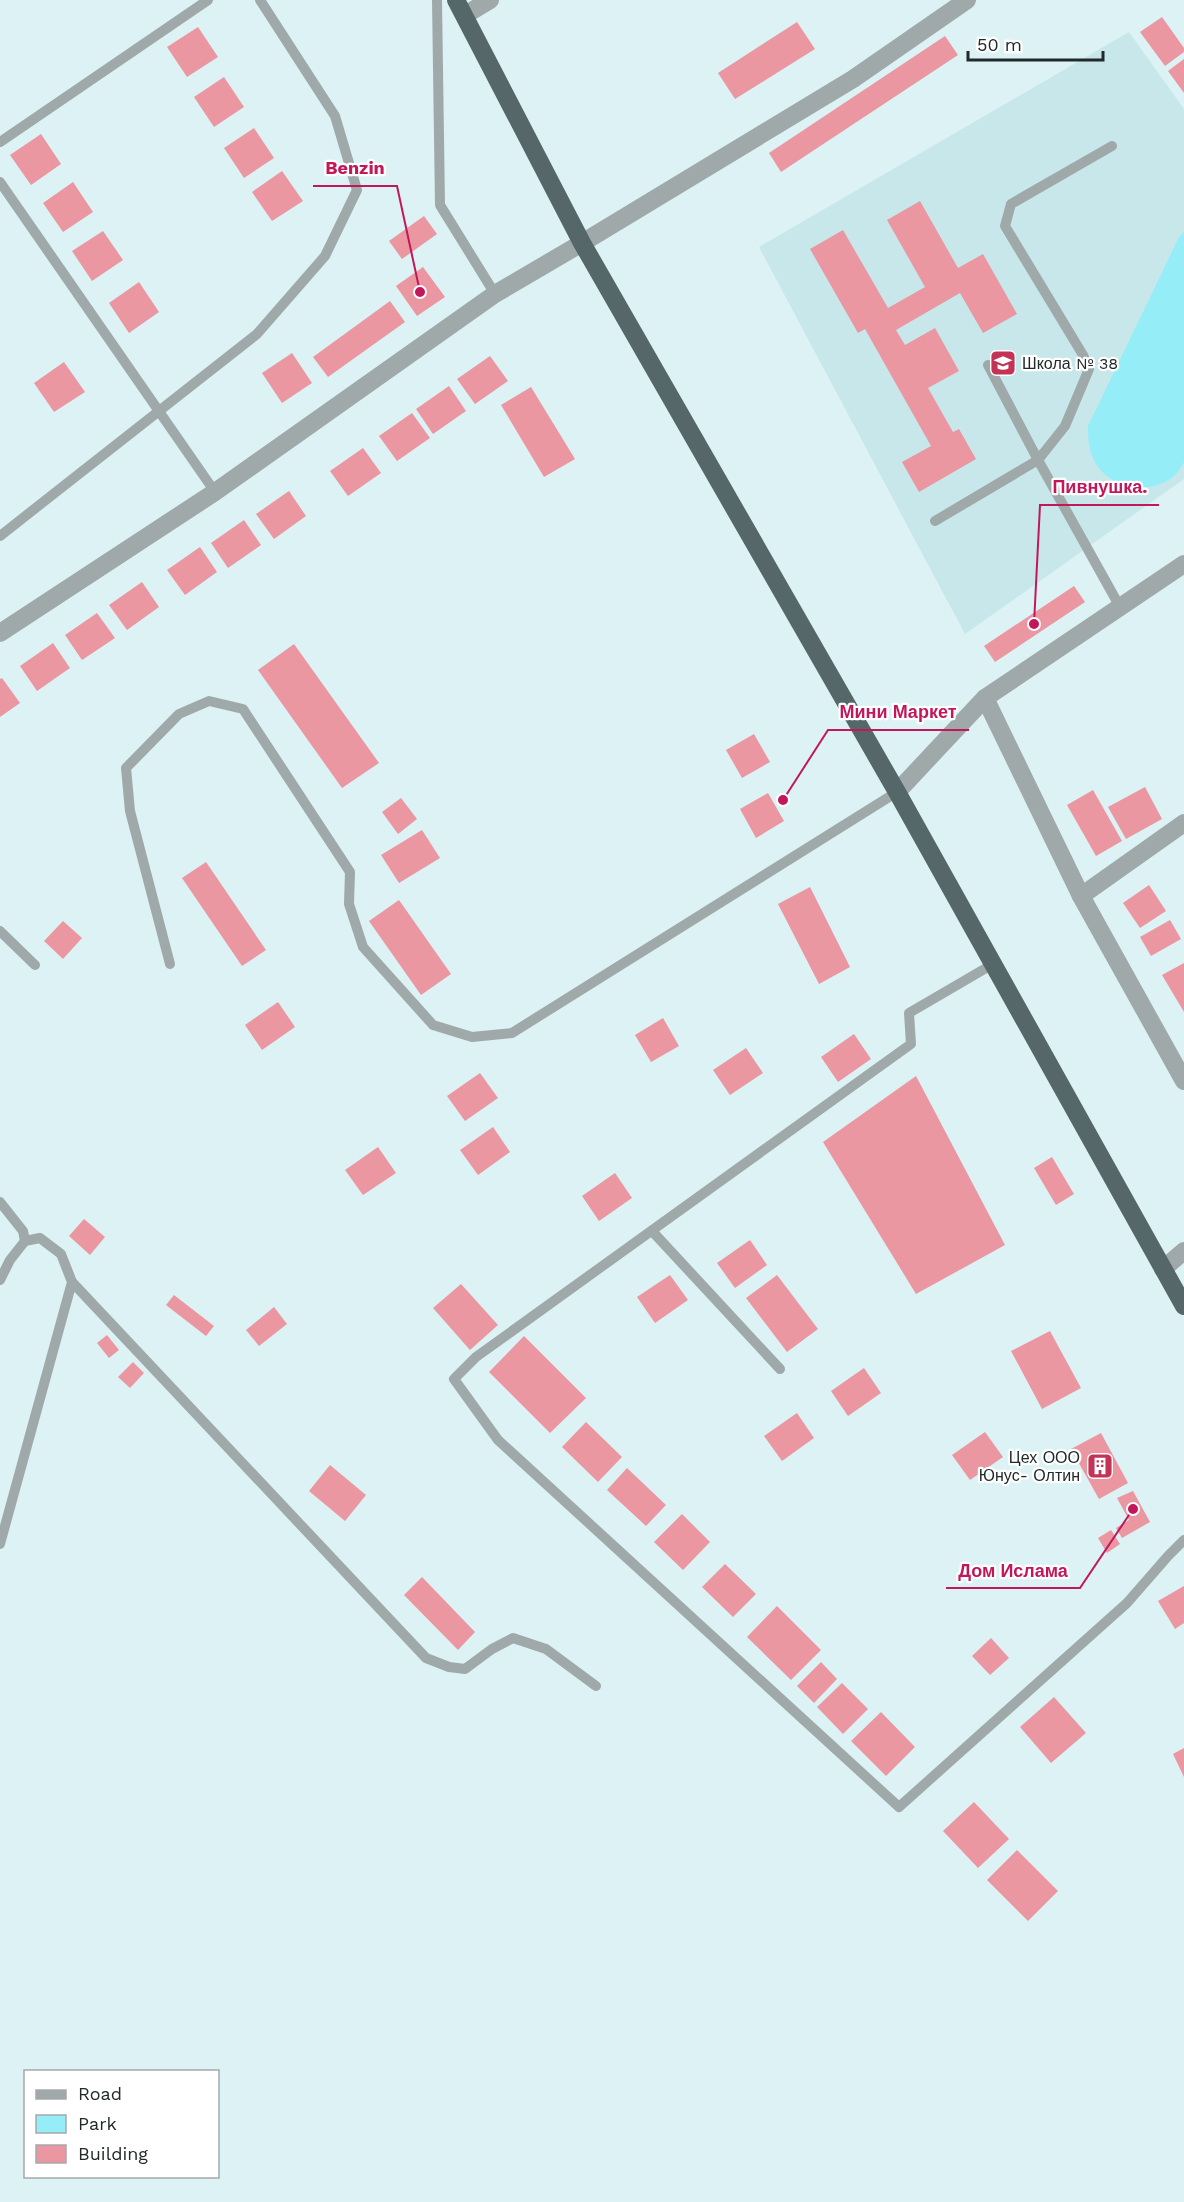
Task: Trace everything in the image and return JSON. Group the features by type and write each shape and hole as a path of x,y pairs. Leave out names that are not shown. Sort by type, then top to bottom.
{"highway":[{"path":"460,8 582,243 897,792 1184,1306"}],"street":[{"path":"460,8 490,0"},
{"path":"0,633 215,492 495,294 853,80 968,0"},
{"path":"897,792 985,698 1184,564"},
{"path":"985,698 1081,896 1184,1082"},
{"path":"1081,896 1184,823"},
{"path":"1163,1269 1184,1251"}],"lane":[{"path":"0,142 208,0"},
{"path":"0,536 257,334 325,256 357,190 335,116 260,0"},
{"path":"436,0 440,205 495,294"},
{"path":"935,521 1038,460 1065,426 1089,369 1083,355 1005,226 1011,204 1112,146"},
{"path":"0,182 215,492"},
{"path":"988,365 1120,607"},
{"path":"170,964 130,811 126,768 178,714 209,701 243,709 350,872 349,904 363,947 433,1024 472,1037 512,1033 897,792"},
{"path":"0,931 35,965"},
{"path":"993,964 909,1013 911,1044 476,1357 454,1379 498,1440 899,1807 1127,1603 1184,1540"},
{"path":"0,1202 23,1231 25,1241"},
{"path":"651,1231 780,1369"},
{"path":"0,1280 10,1260 25,1241 40,1238 62,1254 72,1282 426,1658 449,1667 465,1669 492,1649 513,1638 546,1649 596,1686"},
{"path":"0,1544 72,1282"}],"shaded area":[{"name":"Школа № 38","path":"1129,32 1184,109 1184,479 965,634 759,247"}],"green space":[{"path":"1184,232 1184,462 1176,474 1165,482 1152,486 1124,485 1111,479 1093,458 1089,446 1088,426 1179,237"}],"building":[{"path":"1162,17 1184,48 1184,52 1165,66 1140,32"},
{"path":"797,22 815,49 735,99 718,73"},
{"path":"198,27 218,57 187,77 167,47"},
{"path":"945,36 958,55 781,172 769,153"},
{"path":"1184,59 1184,93 1168,71"},
{"path":"224,77 244,107 214,127 194,97"},
{"path":"254,128 274,158 244,178 224,148"},
{"path":"41,134 61,164 31,185 10,155"},
{"path":"282,171 303,201 272,221 252,192"},
{"path":"73,182 93,212 63,232 43,203"},
{"path":"920,201 958,268 983,254 1017,314 983,333 960,293 896,330 905,345 935,328 959,371 928,388 953,432 959,429 976,459 919,492 902,462 931,446 865,329 858,333 810,249 843,230 888,308 925,287 887,220"},
{"path":"424,216 437,234 402,259 389,241"},
{"path":"103,231 123,260 92,281 72,251"},
{"path":"423,267 445,297 417,316 396,286"},
{"path":"139,282 159,312 129,333 109,303"},
{"path":"390,301 405,322 328,377 313,357"},
{"path":"292,353 312,383 282,403 262,373"},
{"path":"490,356 508,381 475,404 457,379"},
{"path":"64,362 85,392 54,412 34,383"},
{"path":"449,386 466,411 433,434 416,409"},
{"path":"531,387 575,459 544,477 501,405"},
{"path":"412,413 430,438 397,461 379,436"},
{"path":"363,448 381,473 348,496 330,471"},
{"path":"289,491 306,516 274,539 256,514"},
{"path":"244,520 261,545 228,568 211,543"},
{"path":"200,547 217,572 185,595 167,570"},
{"path":"142,582 159,607 127,630 109,605"},
{"path":"1074,586 1085,602 995,662 984,646"},
{"path":"97,613 115,638 82,660 65,635"},
{"path":"53,643 70,668 37,691 20,666"},
{"path":"294,644 379,763 342,788 258,670"},
{"path":"2,678 20,703 0,717 0,679"},
{"path":"754,734 770,762 742,778 726,750"},
{"path":"1145,787 1162,819 1126,839 1108,807"},
{"path":"1093,790 1122,841 1096,856 1067,805"},
{"path":"768,793 784,821 756,838 740,809"},
{"path":"401,798 417,819 398,834 382,812"},
{"path":"422,830 440,858 399,883 381,855"},
{"path":"206,862 266,950 242,966 182,878"},
{"path":"1149,885 1166,911 1140,928 1123,903"},
{"path":"810,887 850,967 819,984 778,904"},
{"path":"399,900 451,974 421,995 369,921"},
{"path":"1170,920 1181,939 1151,956 1140,937"},
{"path":"63,921 82,938 63,959 44,941"},
{"path":"1184,963 1184,1012 1162,975"},
{"path":"278,1002 295,1027 262,1050 245,1025"},
{"path":"663,1018 679,1046 651,1062 635,1035"},
{"path":"854,1034 871,1059 838,1082 821,1057"},
{"path":"746,1048 763,1073 730,1095 713,1070"},
{"path":"480,1073 498,1098 465,1121 447,1096"},
{"path":"916,1076 1005,1245 916,1294 823,1142"},
{"path":"493,1127 510,1152 478,1175 460,1150"},
{"path":"378,1147 396,1173 363,1195 345,1170"},
{"path":"1052,1157 1074,1194 1056,1205 1034,1168"},
{"path":"615,1173 632,1198 599,1221 582,1196"},
{"path":"84,1219 105,1237 90,1255 69,1236"},
{"path":"750,1240 767,1265 735,1288 717,1263"},
{"path":"670,1275 688,1300 655,1323 637,1297"},
{"path":"777,1275 818,1329 787,1352 746,1298"},
{"path":"461,1284 498,1325 470,1350 433,1308"},
{"path":"174,1295 214,1326 206,1336 166,1305"},
{"path":"274,1307 287,1324 259,1346 246,1330"},
{"path":"1050,1331 1081,1388 1042,1409 1011,1351"},
{"path":"107,1335 119,1350 109,1358 97,1343"},
{"path":"524,1336 586,1398 550,1433 489,1372"},
{"path":"133,1362 144,1373 130,1388 118,1377"},
{"path":"864,1368 881,1393 848,1416 831,1391"},
{"path":"797,1413 814,1438 782,1461 764,1436"},
{"path":"586,1422 622,1457 598,1482 562,1447"},
{"path":"985,1432 1003,1457 970,1480 952,1455"},
{"name":"Цех ООО Юнус- Олтин","path":"1101,1433 1128,1483 1099,1499 1071,1449"},
{"path":"330,1465 366,1495 345,1521 309,1491"},
{"path":"627,1468 666,1505 646,1526 607,1490"},
{"path":"1133,1491 1150,1522 1122,1538 1116,1528 1129,1520 1117,1498"},
{"path":"682,1514 710,1542 683,1570 654,1542"},
{"path":"1111,1530 1120,1544 1107,1553 1098,1538"},
{"path":"725,1564 756,1594 733,1617 702,1587"},
{"path":"422,1577 475,1632 458,1650 404,1595"},
{"path":"1184,1586 1184,1623 1175,1629 1158,1601"},
{"path":"777,1606 821,1650 791,1680 747,1637"},
{"path":"991,1638 1009,1658 990,1675 972,1656"},
{"path":"821,1662 837,1679 814,1703 797,1686"},
{"path":"842,1683 868,1709 843,1734 817,1707"},
{"path":"1054,1697 1086,1733 1051,1763 1020,1727"},
{"path":"881,1712 915,1747 886,1776 851,1741"},
{"path":"1184,1748 1184,1777 1173,1754"},
{"path":"974,1802 1009,1839 978,1868 943,1831"},
{"path":"1017,1850 1058,1891 1028,1921 987,1880"}],"place":[{"name":"Benzin","path":"420,292"},
{"name":"Школа № 38","path":"1003,363"},
{"name":"Пивнушка.","path":"1034,624"},
{"name":"Мини Маркет","path":"783,800"},
{"name":"Цех ООО Юнус- Олтин","path":"1100,1466"},
{"name":"Дом Ислама","path":"1133,1509"}]}
